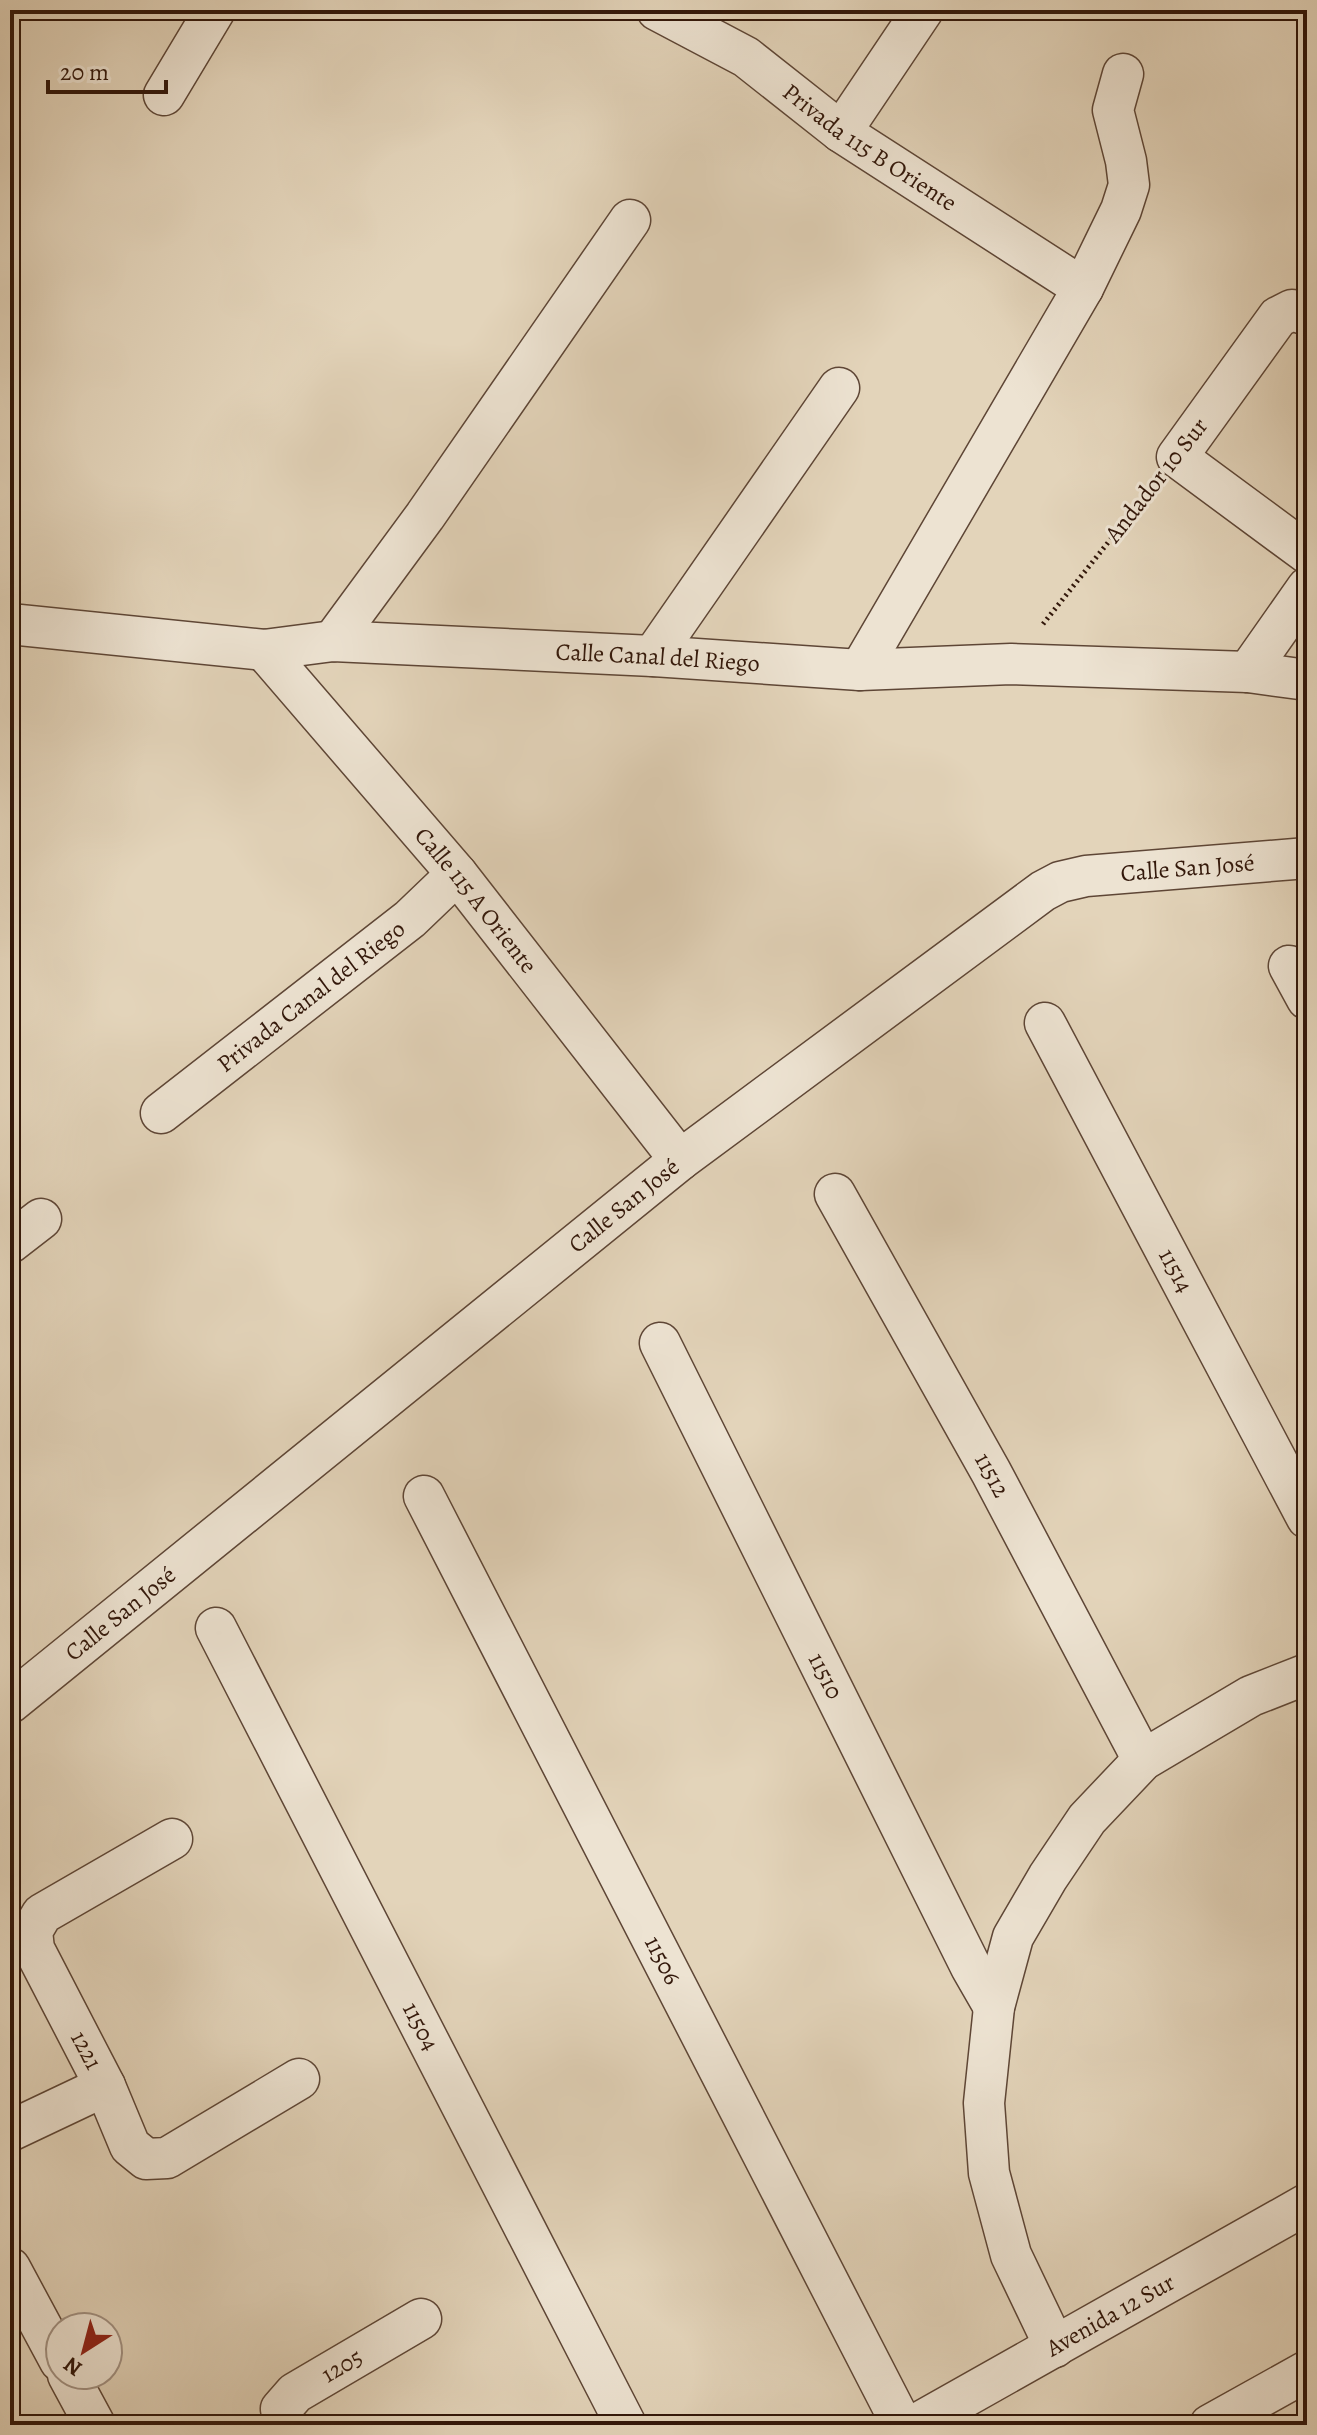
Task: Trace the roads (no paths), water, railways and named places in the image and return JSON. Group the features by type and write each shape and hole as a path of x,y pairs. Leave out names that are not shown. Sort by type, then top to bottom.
{"street":[{"path":"164,95 215,10"},
{"name":"Privada 115 B Oriente","path":"657,10 746,57 841,132 1083,288"},
{"path":"841,132 923,10"},
{"path":"860,670 1083,288 1121,210 1129,185 1113,110 1123,74"},
{"path":"333,641 425,516 630,220"},
{"name":"Andador 10 Sur","path":"1307,315 1292,310 1278,317 1177,457 1307,553"},
{"path":"653,656 839,388"},
{"path":"1248,672 1307,588"},
{"name":"Calle Canal del Riego","path":"10,624 264,650 333,641 653,656 860,670 1011,664 1248,672 1307,680"},
{"name":"Calle 115 A Oriente","path":"264,650 457,874 680,1160"},
{"name":"Calle San José","path":"10,1703 680,1160 1043,891 1060,882 1086,876 1307,858"},
{"name":"Privada Canal del Riego","path":"161,1113 410,919 457,874"},
{"name":"11514","path":"1045,1023 1307,1518"},
{"name":"11512","path":"835,1194 991,1472 1143,1760"},
{"path":"10,1243 41,1219"},
{"name":"11510","path":"660,1343 964,1953 994,2007"},
{"name":"11506","path":"424,1496 902,2425"},
{"name":"11504","path":"216,1628 626,2425"},
{"path":"1055,2347 1011,2255 989,2173 984,2103 994,2007 1013,1937 1087,1819 1143,1760 1251,1696 1307,1674"},
{"name":"1221","path":"172,1839 42,1914 32,1931 34,1949 105,2086 130,2146 146,2159 167,2158 299,2079"},
{"path":"10,2131 105,2086"},
{"name":"Avenida 12 Sur","path":"915,2425 1307,2204"},
{"path":"10,2268 44,2331"},
{"name":"1205","path":"284,2425 281,2409 295,2393 421,2319"},
{"path":"1210,2425 1307,2371"},
{"path":"77,2391 95,2425"}]}
